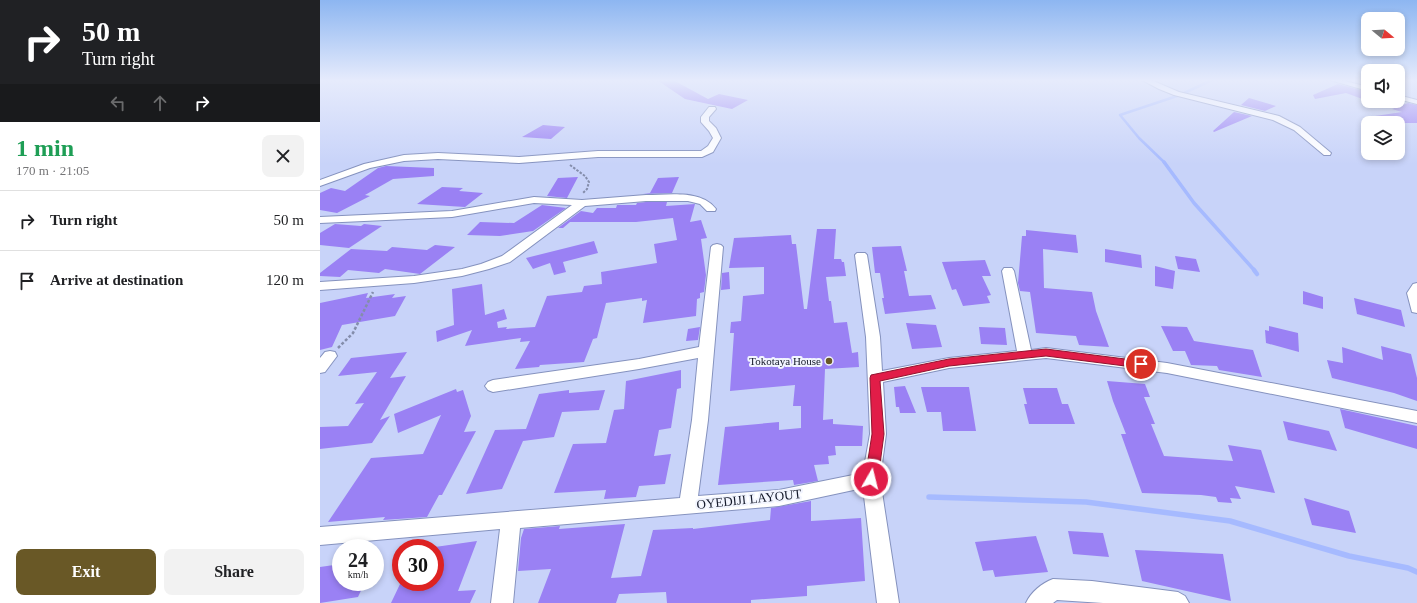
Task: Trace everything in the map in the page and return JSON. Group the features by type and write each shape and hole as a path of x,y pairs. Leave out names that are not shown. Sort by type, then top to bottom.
{"street":[{"path":"1236,108 1278,119 1296,128 1327,153"},
{"path":"320,183 367,166 404,158 438,156 519,160 598,154 708,153 712,149 717,138 713,130 705,122 705,117 712,110"},
{"path":"320,220 459,213 534,200 578,203 646,198 688,198 704,202 712,209"},
{"path":"320,286 408,280 472,270 491,265 506,259 578,203"},
{"path":"688,506 700,420 717,247"},
{"path":"861,255 872,337 878,434 871,479 888,603"},
{"path":"1008,271 1025,355"},
{"path":"1417,287 1413,293 1417,309"},
{"path":"493,386 639,364 706,351"},
{"path":"875,378 949,363 1046,353 1167,368 1417,417"},
{"path":"320,368 330,356"},
{"name":"OYEDIJI LAYOUT","path":"320,536 779,498 871,479"},
{"path":"502,603 511,519"},
{"path":"1037,603 1053,589 1092,591 1178,603"}],"path":[{"path":"564,156 572,168 585,176 589,182 587,189 578,203"},
{"path":"330,356 353,333 377,282"}],"building":[{"path":"1254,108 1271,108 1265,111"},
{"path":"1417,108 1417,123 1405,123 1405,116 1375,116 1402,112 1392,109"},
{"path":"1234,112 1252,116 1214,132 1213,131"},
{"path":"543,125 565,127 551,139 522,137"},
{"path":"386,166 434,168 434,176 393,179 365,195 370,196 337,213 320,210 320,193 331,188 345,191 378,168"},
{"path":"578,177 567,198 547,196 558,178"},
{"path":"679,177 672,193 643,194 650,193 658,178"},
{"path":"442,187 463,188 459,191 483,193 465,207 417,204"},
{"path":"667,202 666,206 695,204 690,222 701,220 707,238 701,239 706,275 704,292 700,293 700,298 697,299 696,316 643,323 647,300 642,301 642,298 606,303 597,338 593,339 584,362 540,365 539,367 515,369 530,341 520,342 521,338 465,346 472,330 437,342 436,331 454,325 452,289 482,284 485,315 504,309 507,319 497,322 498,328 507,327 506,329 535,327 547,296 582,292 584,286 602,284 601,272 657,263 654,244 677,240 673,218 636,222 570,222 563,228 558,228 581,211 593,213 597,208 616,208 617,205 636,205 637,203"},
{"path":"542,205 566,208 533,231 500,236 467,235 480,222 514,223"},
{"path":"335,224 361,226 364,224 382,226 349,248 320,245 320,233"},
{"path":"817,229 836,229 834,259 841,259 842,262 844,262 846,276 826,277 829,301 831,301 834,323 847,322 852,353 858,352 859,367 825,369 823,420 833,419 833,424 863,426 862,446 835,446 836,455 828,456 829,464 814,465 818,481 794,485 793,480 718,485 725,427 779,422 779,430 801,428 801,406 793,406 795,385 730,391 734,333 730,333 731,322 741,321 743,296 764,294 764,267 729,268 734,238 791,235 792,244 796,244 804,309 807,309"},
{"path":"1026,230 1076,235 1078,253 1043,249 1044,288 1092,292 1096,311 1109,347 1079,345 1076,336 1036,333 1030,292 1020,291 1018,283 1022,236 1026,236"},
{"path":"594,241 598,253 563,262 566,272 554,275 550,263 533,269 526,258"},
{"path":"435,245 455,247 420,274 385,269 379,273 348,270 340,277 320,276 320,273 351,249 387,251 392,247 427,250"},
{"path":"901,246 907,271 904,271 909,296 931,295 936,309 885,314 880,273 875,273 872,247"},
{"path":"1105,249 1141,255 1142,268 1105,262"},
{"path":"1175,256 1196,259 1200,272 1178,269"},
{"path":"985,260 991,276 982,276 991,295 987,296 990,303 963,306 956,289 952,290 942,262"},
{"path":"1155,266 1175,271 1173,289 1155,286"},
{"path":"729,272 730,289 721,290 722,273"},
{"path":"1303,291 1323,297 1323,309 1303,304"},
{"path":"368,293 366,298 395,294 392,298 406,296 395,316 342,325 332,347 320,350 320,303"},
{"path":"1354,298 1401,310 1405,327 1357,314"},
{"path":"906,323 936,325 942,347 912,349"},
{"path":"1161,326 1187,327 1194,341 1253,350 1262,377 1219,370 1217,366 1191,365 1185,351 1173,351"},
{"path":"1269,326 1298,333 1299,352 1266,343 1265,330 1269,331"},
{"path":"700,327 698,340 686,341 688,329"},
{"path":"979,327 1005,328 1007,345 981,344"},
{"path":"1381,346 1411,354 1417,378 1417,401 1394,393 1332,378 1327,360 1343,363 1342,347 1383,360"},
{"path":"407,352 390,378 406,376 380,420 390,416 372,443 320,449 320,427 348,426 364,403 355,404 377,372 338,376 351,358"},
{"path":"681,370 681,388 677,389 671,428 659,430 654,456 671,454 665,484 639,486 636,497 604,499 606,490 554,493 573,444 606,443 614,410 624,409 626,381"},
{"path":"1107,381 1145,384 1150,397 1144,397 1155,424 1151,424 1164,456 1233,461 1228,445 1261,450 1275,493 1235,486 1241,499 1230,498 1232,503 1218,502 1216,497 1201,495 1142,493 1121,434 1126,434"},
{"path":"905,386 916,413 900,413 899,407 896,407 894,387"},
{"path":"921,387 969,387 976,431 943,431 941,412 927,412"},
{"path":"1023,388 1057,388 1062,404 1068,404 1075,424 1029,424 1024,404 1027,404"},
{"path":"456,389 457,392 463,390 471,416 464,432 476,431 442,495 439,495 427,517 383,520 385,517 328,522 371,458 423,454 441,415 398,433 394,414"},
{"path":"569,390 569,393 605,390 599,410 562,412 554,437 523,441 502,489 466,494 495,430 526,429 539,394"},
{"path":"1340,409 1417,426 1417,449 1345,428"},
{"path":"1283,421 1329,431 1337,451 1288,440"},
{"path":"1304,498 1349,511 1356,533 1312,525"},
{"path":"811,501 811,521 861,518 865,581 807,586 807,596 751,600 751,603 667,603 666,592 619,594 616,603 538,603 551,569 518,571 521,538 524,529 560,526 559,529 625,524 611,578 641,576 653,530 693,529 770,520 771,508"},
{"path":"1068,531 1103,533 1109,557 1073,554"},
{"path":"1036,536 1048,572 995,577 993,570 983,571 975,542"},
{"path":"477,541 458,591 476,590 470,603 391,603 397,591 444,591 444,546"},
{"path":"1135,550 1223,554 1231,601 1142,581"},
{"path":"332,565 332,591 361,591 358,597 320,603 320,567"}],"waterway":[{"path":"1141,108 1120,115 1139,138 1164,162"},
{"path":"1164,162 1194,203 1255,271"},
{"path":"1254,270 1257,274"},
{"path":"929,497 1086,502 1230,521 1349,556 1408,568 1417,572"}],"place":[{"name":"Tokotaya House","path":"829,361"}],"route":[{"path":"871,479 878,434 875,378 949,363 1046,353 1141,364"}]}
